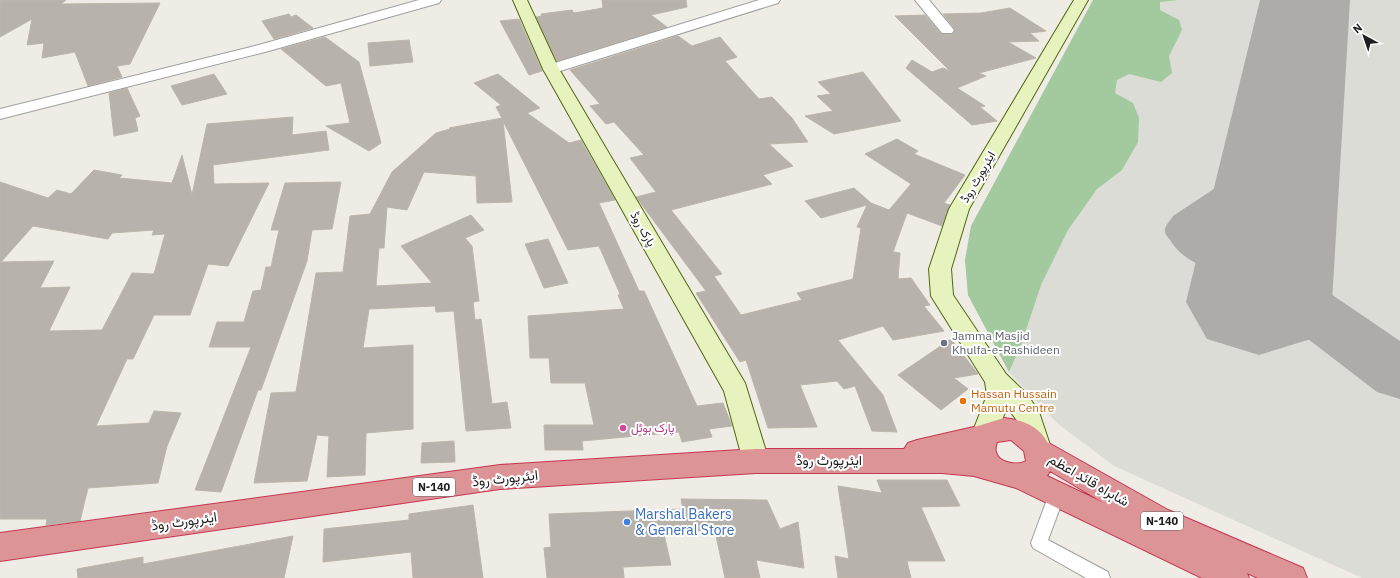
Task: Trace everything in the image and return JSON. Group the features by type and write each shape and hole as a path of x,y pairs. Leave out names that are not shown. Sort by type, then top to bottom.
{"highway":[{"name":"N-140","path":"1009,474 988,463 982,454 981,444 984,436 991,431 1001,428 1013,430 1024,434 1039,450"},
{"name":"ایئرپورٹ روڈ","path":"871,460 950,445 984,436"},
{"path":"1009,474 1031,475 1038,469 1041,460 1039,450"},
{"name":"شاہراہِ قائدِ اعظم","path":"1039,450 1158,519 1292,578"},
{"name":"ایئرپورٹ روڈ","path":"0,547 500,477 756,461 871,460 942,461 974,464 1009,474"},
{"name":"شاہراہِ قائدِ اعظم","path":"1009,474 1057,494 1234,578"}],"street":[{"path":"0,114 260,49 434,0"},
{"name":"پارک روڈ","path":"520,0 551,68 736,390 756,461"},
{"path":"551,68 625,47 773,0"},
{"path":"922,0 947,30"},
{"name":"ایئرپورٹ روڈ","path":"1039,450 1030,419 1018,401 997,381 942,296 940,269 959,209 1081,0"},
{"path":"984,436 999,395 997,381"}],"lane":[{"path":"1057,494 1038,543 1102,578"}],"shaded area":[{"path":"1093,0 1400,0 1400,578 1362,578 1114,466 1058,424 1009,372 968,295 965,260 971,226"}],"green space":[{"path":"1093,0 1178,0 1160,2 1160,10 1179,20 1182,30 1169,56 1172,73 1161,82 1129,74 1117,80 1115,93 1133,103 1139,118 1138,142 1122,170 1097,189 1068,230 1041,285 1022,342 1009,372 968,295 965,260 971,226"}],"building":[{"path":"0,0 66,0 61,4 160,3 130,64 117,66 122,77 88,86 75,52 42,58 44,43 27,45 32,19 0,37"},
{"path":"602,0 686,0 687,7 651,15 667,27 557,61 536,17 542,16 541,14 572,10 574,13 603,8"},
{"path":"1010,8 1046,31 1030,33 1039,41 1008,42 1036,58 979,73 986,76 957,88 985,106 980,107 997,121 972,125 906,68 912,60 932,72 943,68 950,71 895,16 925,15 941,34 952,34 955,29 943,14 981,13"},
{"path":"289,14 291,17 296,15 313,28 274,39 262,21"},
{"path":"519,19 542,71 529,75 500,21"},
{"path":"678,36 692,46 720,37 737,57 725,61 759,99 772,97 792,118 808,142 769,144 793,166 763,175 772,184 671,210 722,274 714,276 741,315 802,300 797,293 853,279 861,228 857,227 867,205 821,218 805,201 854,188 871,203 889,210 911,184 865,154 897,139 918,151 914,154 965,175 944,203 950,205 942,226 907,213 893,252 900,253 898,279 911,278 930,305 924,306 944,331 893,340 883,326 838,340 883,395 897,432 872,431 855,386 844,389 837,381 800,385 817,427 768,428 746,360 740,362 696,293 706,291 636,197 656,192 630,158 644,155 614,122 606,124 590,106 600,104 570,70"},
{"path":"325,37 359,62 381,143 369,151 326,126 350,123 341,83 326,86 281,49"},
{"path":"409,40 413,62 370,66 368,43"},
{"path":"863,72 901,121 834,134 805,116 833,111 817,96 831,94 818,82"},
{"path":"214,74 227,94 182,105 171,86"},
{"path":"498,74 540,108 527,113 569,143 581,140 615,200 599,203 639,291 644,291 697,406 723,403 732,426 709,429 712,437 682,442 679,432 582,441 583,450 545,450 544,425 594,425 585,383 551,383 549,358 530,358 528,316 624,309 618,295 620,294 599,246 568,250 503,121 512,202 477,203 476,176 424,172 407,210 387,207 384,248 379,248 376,286 432,283 401,246 471,215 484,230 465,238 472,246 479,301 473,302 475,320 481,319 492,404 507,402 511,428 466,431 454,311 436,312 435,306 369,309 363,348 413,345 413,429 366,433 365,475 327,477 329,436 317,435 307,481 254,483 271,393 296,392 316,273 343,272 350,216 370,214 392,172 436,133 450,129 449,128 502,118 496,107 501,105 474,83"},
{"path":"127,88 140,116 135,118 138,131 114,136 109,93"},
{"path":"293,117 292,135 326,131 329,150 213,165 214,184 269,183 228,266 208,264 190,315 154,315 133,359 127,359 96,426 149,423 154,411 181,413 167,446 158,483 88,488 80,521 46,525 47,519 0,519 0,182 48,198 57,190 71,194 94,170 122,175 119,178 172,183 182,155 192,195 207,124","holes":["33,226 108,239 112,233 154,230 152,235 165,234 154,274 132,273 102,330 49,331 70,287 40,288 54,261 1,262"]},
{"path":"341,182 332,229 312,230 307,261 261,390 258,390 221,492 195,490 251,347 209,347 217,322 244,322 253,291 261,290 266,267 271,267 279,230 271,230 285,183"},
{"path":"548,239 568,283 544,288 525,244"},
{"path":"951,339 978,374 954,378 968,389 941,410 898,375"},
{"path":"454,441 455,462 421,463 422,443"},
{"path":"877,480 947,480 960,506 921,507 945,561 907,561 911,578 838,578 835,556 849,559 838,486 882,493"},
{"path":"681,499 767,500 780,529 798,522 804,568 756,560 760,578 725,578 715,531 663,530 671,565 623,567 624,578 547,578 544,548 551,547 549,514 683,509"},
{"path":"473,505 483,578 413,578 411,552 323,562 324,529 409,520 409,514"},
{"path":"293,536 284,578 78,578 77,569 143,557 143,564"}],"taxiway":[{"path":"1268,242 1259,250 1247,253 1230,253 1212,249 1204,245 1192,233 1192,228 1279,167"},
{"path":"1263,275 1400,374"}],"runway":[{"path":"1259,302 1305,0"}],"place":[{"name":"Jamma Masjid Khulfa-e-Rashideen","path":"944,343"},
{"name":"Hassan Hussain Mamutu Centre","path":"963,401"},
{"name":"پارک ہوٹل","path":"623,428"},
{"name":"Marshal Bakers & General Store","path":"627,522"}]}
